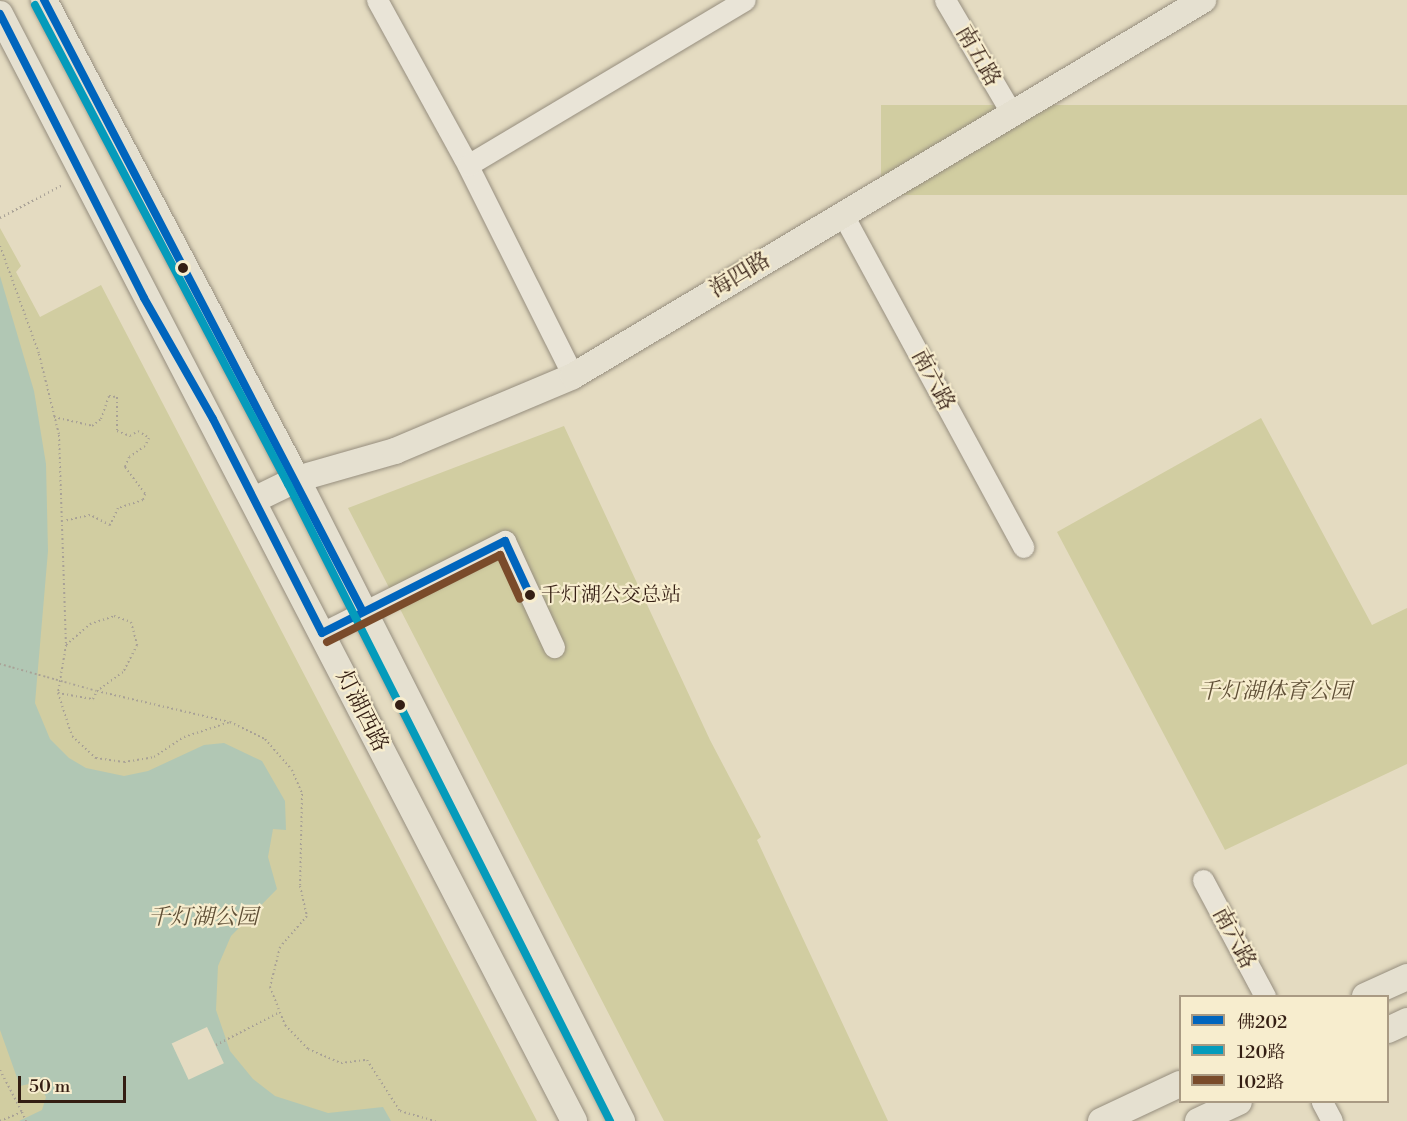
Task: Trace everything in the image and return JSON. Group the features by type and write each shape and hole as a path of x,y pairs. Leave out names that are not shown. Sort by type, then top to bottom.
{"main road":[{"name":"灯湖西路","path":"45,0 297,479 622,1121"},
{"name":"海四路","path":"254,500 297,479 395,451 573,376 1011,112 1203,0"},
{"name":"灯湖西路","path":"0,14 144,298 254,500 574,1121"},
{"path":"1367,995 1407,977"},
{"path":"1389,1030 1407,1021"},
{"path":"1101,1121 1179,1084"},
{"path":"1198,1121 1235,1103"}],"street":[{"path":"377,0 468,165 573,376"},
{"path":"468,165 745,0"},
{"name":"南五路","path":"945,0 1011,112"},
{"name":"南六路","path":"842,213 1023,546"},
{"path":"322,633 505,541 554,647"},
{"name":"南六路","path":"1203,880 1264,995"},
{"path":"1323,1103 1332,1121"}],"path":[{"path":"0,218 61,186"},
{"path":"0,246 39,354 54,417 64,521 66,645 58,693 72,736 96,758 124,762 154,758 184,737 230,722"},
{"path":"54,417 92,426 101,419 109,396 117,397 117,431 130,436 138,430 149,438 145,446 129,457 125,467 145,494 143,500 118,508 110,525 90,515 64,521"},
{"path":"58,693 93,699 97,691 123,672 137,645 131,622 114,616 90,624 66,645"},
{"path":"0,664 97,691 230,722 265,739 292,770 302,794 300,886 308,916 280,947 270,987 285,1024 308,1049 341,1063 367,1060 400,1111 435,1121"},
{"path":"216,1045 280,1011"},
{"path":"0,1070 26,1121"},
{"path":"0,1121 22,1112"}],"green space":[{"path":"881,105 1407,105 1407,195 881,195"},
{"name":"千灯湖公园","path":"0,228 21,266 16,272 40,317 101,285 537,1121 0,1121"},
{"name":"千灯湖体育公园","path":"1261,418 1372,625 1407,608 1407,764 1225,850 1057,532"},
{"path":"564,426 710,740 761,837 757,840 888,1121 664,1121 348,508"}],"shaded area":[{"path":"0,276 34,391 46,464 48,551 35,703 50,739 69,758 86,768 124,776 148,771 204,745 224,743 262,761 285,801 286,830 273,829 268,857 277,889 231,936 218,966 216,1010 230,1051 253,1079 275,1096 328,1113 383,1107 391,1121 19,1121 42,1110 46,1097 38,1082 20,1086 0,1030"}],"pier":[{"path":"207,1027 224,1063 189,1080 172,1043"}],"transit line":[{"name":"佛202","path":"44,0 363,612"},
{"name":"120路","path":"35,5 288,484 610,1121"},
{"name":"佛202","path":"0,14 144,298 213,419 322,633 505,541 530,595"},
{"name":"102路","path":"327,642 500,555 520,599"}],"place":[{"name":"千灯湖公交总站","path":"530,595"}]}
